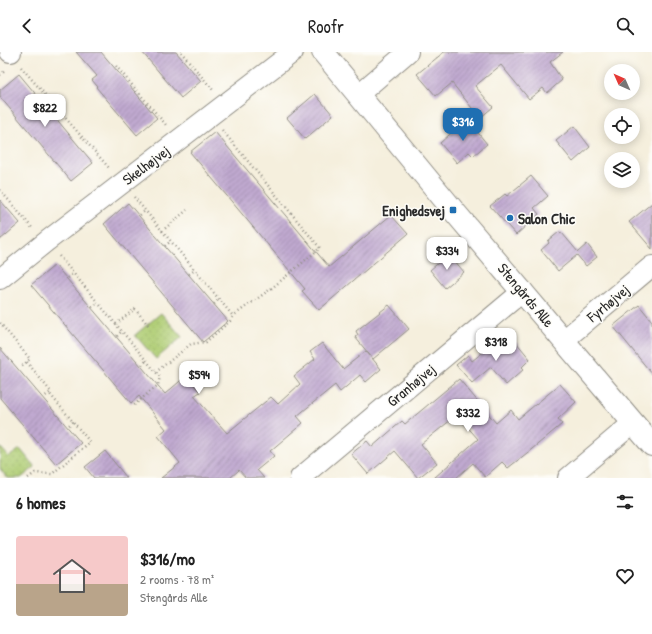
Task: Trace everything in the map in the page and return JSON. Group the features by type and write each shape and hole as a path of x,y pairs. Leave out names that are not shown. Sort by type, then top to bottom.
{"street":[{"name":"Skelhøjvej","path":"0,279 293,52"},
{"name":"Stengårds Alle","path":"324,52 453,210 652,445"},
{"path":"359,94 408,52"},
{"name":"Fyrhøjvej","path":"564,340 652,266"},
{"name":"Granhøjvej","path":"300,478 523,291"},
{"path":"568,478 633,423"}],"path":[{"path":"156,372 191,344 206,342 230,321 233,316 272,288 320,248 232,141 218,110 181,52"},
{"path":"0,75 12,58 122,183 233,316"},
{"path":"116,66 179,140"},
{"path":"227,145 232,141"},
{"path":"252,174 257,171"},
{"path":"0,190 98,302 160,377 158,385 133,406"},
{"path":"277,204 281,201"},
{"path":"162,231 187,210"},
{"path":"140,216 145,211"},
{"path":"301,232 305,229"},
{"path":"165,246 171,241"},
{"path":"190,274 195,270"},
{"path":"68,278 74,274"},
{"path":"214,304 219,299"},
{"path":"92,307 98,302"},
{"path":"116,324 135,308 149,326"},
{"path":"0,323 30,359 21,367"},
{"path":"117,336 122,332"},
{"path":"142,364 146,361"},
{"path":"27,362 51,392 49,393 90,442 52,474 35,473 28,478"},
{"path":"44,397 49,393"},
{"path":"69,425 73,422"}],"green space":[{"path":"161,313 182,337 156,359 135,335"},
{"path":"0,447 9,457 20,449 35,467 21,478 7,478 0,469"}],"building":[{"path":"76,52 101,52 157,118 137,135 96,87 97,86 92,80 97,76"},
{"path":"142,52 176,52 201,81 181,98"},
{"path":"444,52 563,52 550,62 562,80 547,93 543,88 529,99 501,65 475,86 493,107 480,118 452,83 436,96 417,74"},
{"path":"19,74 93,163 71,181 0,97 0,90"},
{"path":"315,94 333,115 305,139 287,118"},
{"path":"467,119 487,144 473,156 469,152 457,163 440,143"},
{"path":"574,126 590,147 573,162 556,141"},
{"path":"215,132 329,267 391,215 408,234 319,310 302,291 305,289 190,152"},
{"path":"531,176 548,196 534,208 539,214 516,235 490,206 505,194 507,196"},
{"path":"0,200 20,223 0,240"},
{"path":"128,203 228,321 203,342 104,224"},
{"path":"652,203 652,249 629,222"},
{"path":"559,232 562,233 578,252 587,244 597,257 586,266 577,255 558,271 541,250 549,243 548,241"},
{"path":"449,254 464,272 445,288 430,270"},
{"path":"55,265 165,394 186,376 200,392 194,396 227,433 271,397 278,404 300,384 294,376 315,359 310,352 322,343 343,369 366,351 381,369 366,382 360,375 340,392 335,385 297,416 303,423 270,451 274,456 257,470 264,478 246,478 239,470 230,478 161,478 180,463 158,436 166,429 139,396 131,403 31,285"},
{"path":"389,305 409,329 373,359 355,337 358,335 356,331"},
{"path":"639,305 652,321 652,374 613,326"},
{"path":"502,337 510,347 516,342 530,359 522,367 524,369 506,385 491,367 472,383 456,365 468,355 472,361"},
{"path":"0,348 81,443 56,464 0,398"},
{"path":"459,379 496,423 511,410 518,419 560,384 576,402 558,419 562,424 532,449 508,468 502,462 485,477 473,463 456,478 434,478 478,439 457,415 421,444 437,463 418,478 395,451 368,474 351,454 367,441 372,447 402,421 405,424"},
{"path":"105,451 127,478 94,478 85,467"}],"place":[{"name":"Enighedsvej","path":"453,210"},
{"name":"Salon Chic","path":"510,218"}]}
